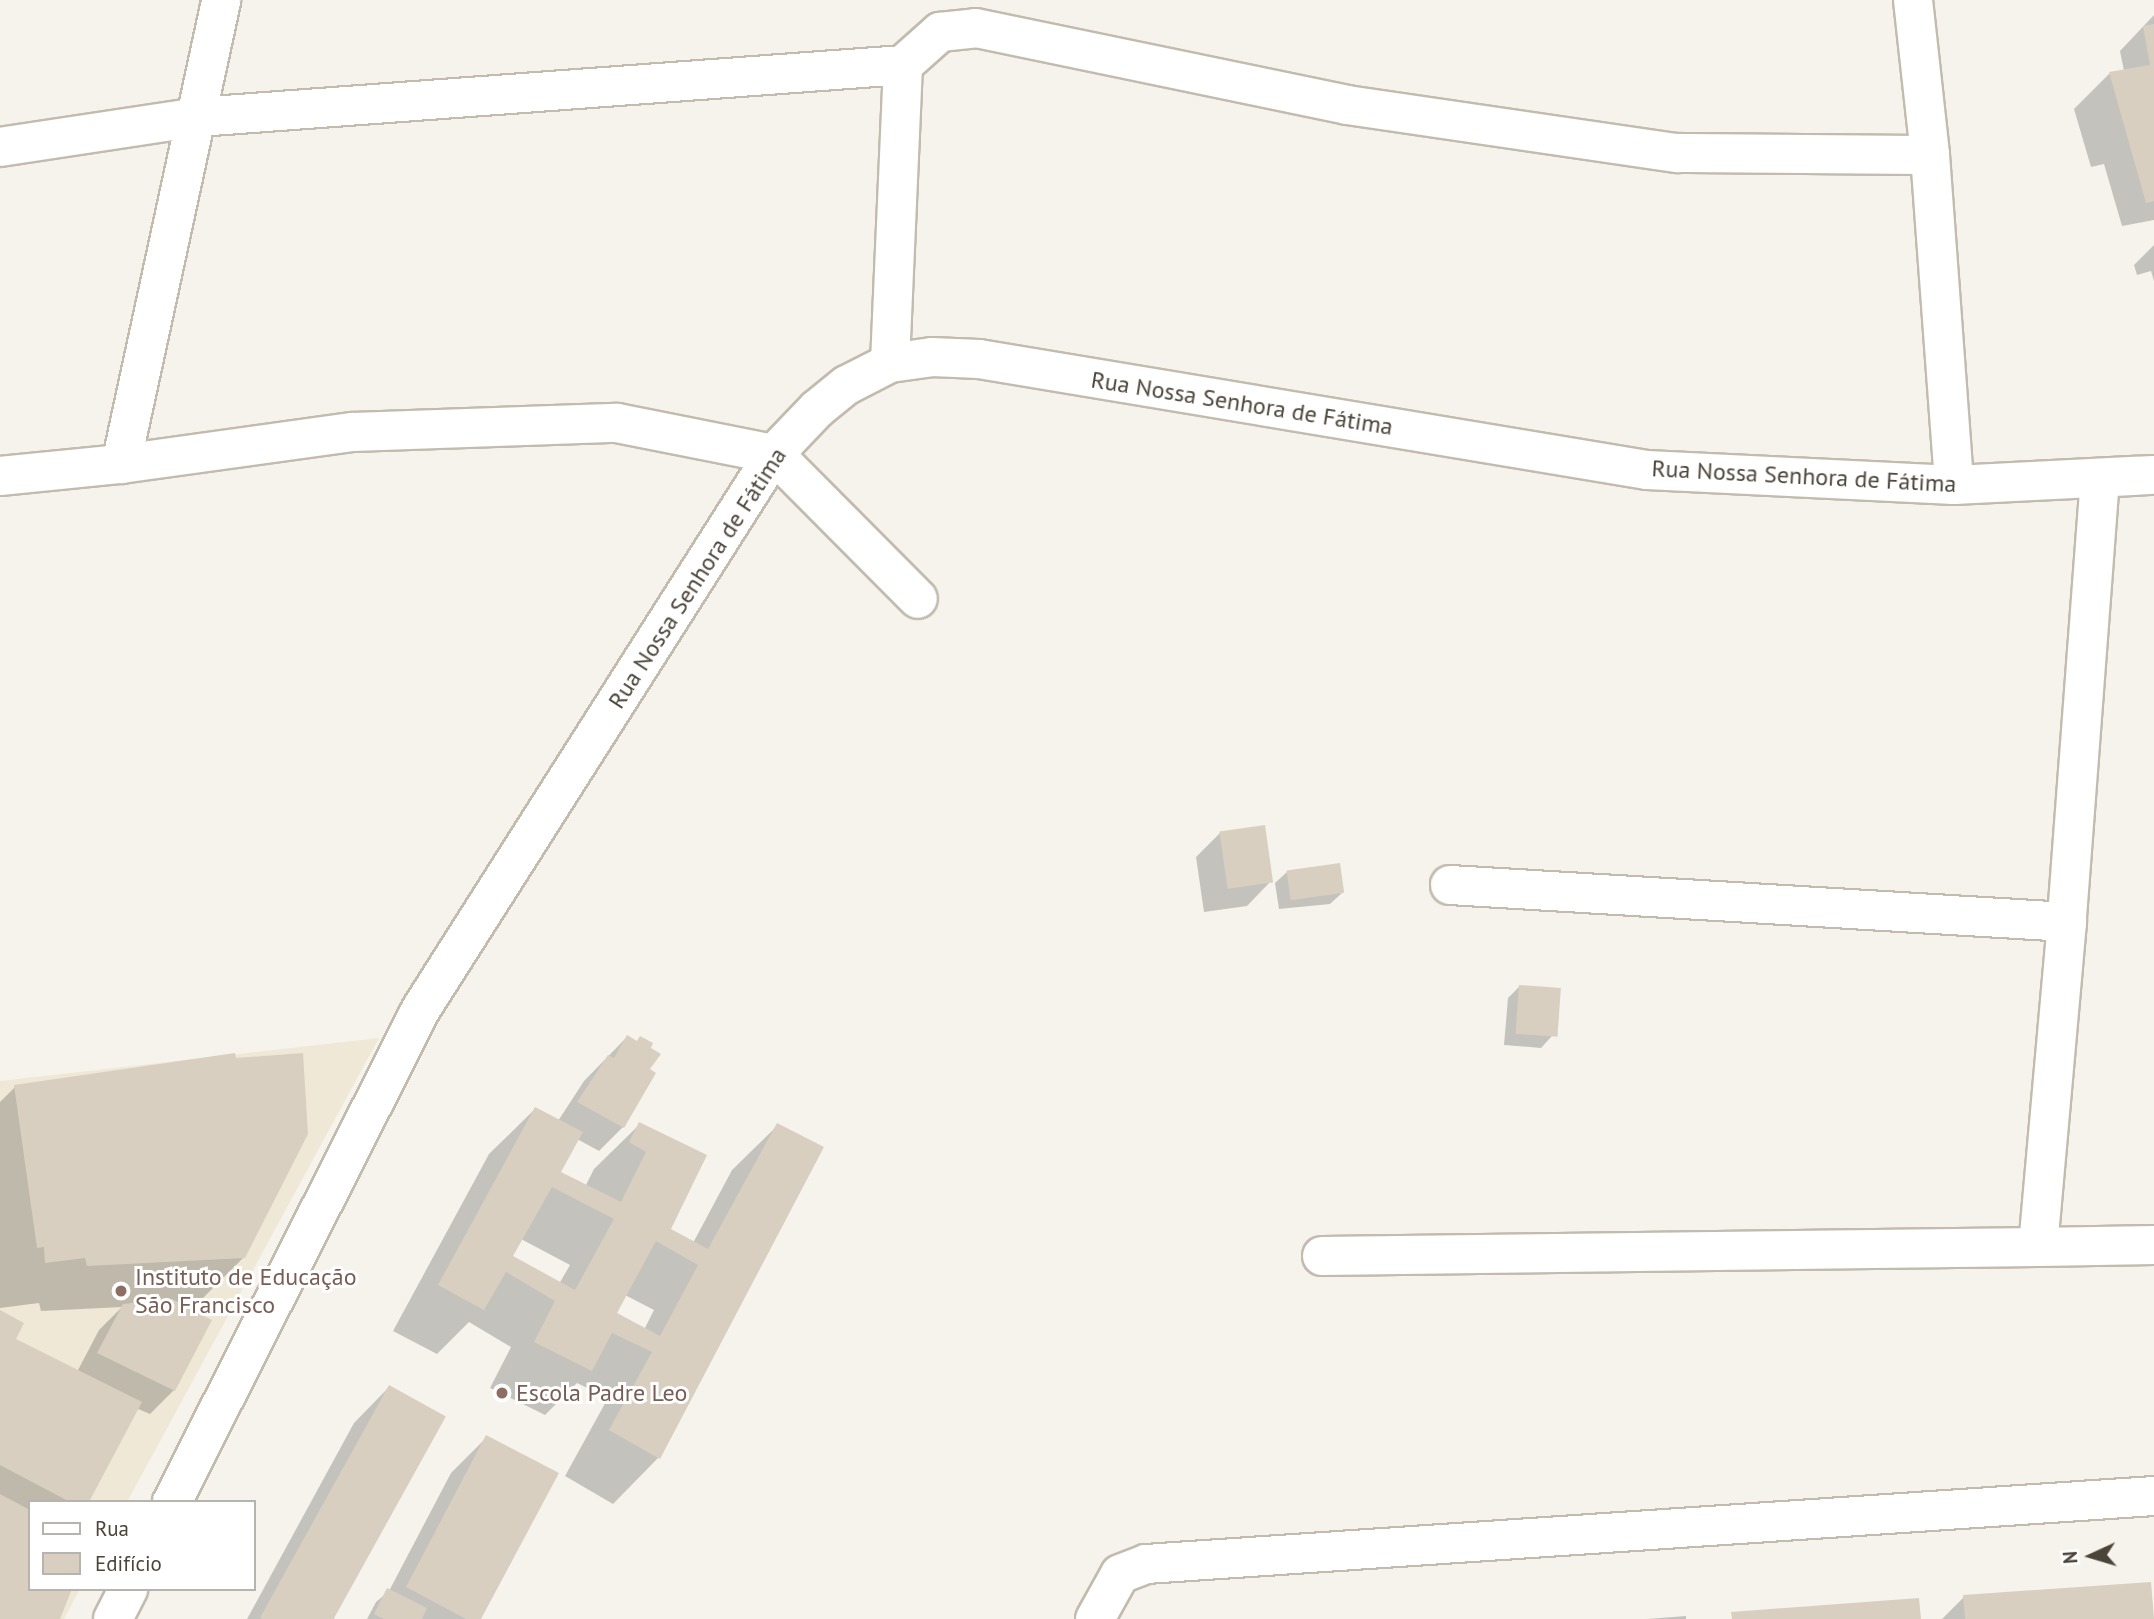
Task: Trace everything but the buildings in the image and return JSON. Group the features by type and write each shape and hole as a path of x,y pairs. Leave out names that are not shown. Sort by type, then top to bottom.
{"street":[{"path":"121,464 222,0"},
{"path":"1913,0 1930,155 1954,485"},
{"path":"0,146 198,117 903,65 940,32 976,28 1347,105 1678,153 1930,155"},
{"path":"890,363 903,65"},
{"name":"Rua Nossa Senhora de Fátima","path":"173,1500 421,1009 774,454 817,409 847,385 890,363 932,358 979,359 1647,470 1954,485 2154,475"},
{"path":"0,476 121,464 353,432 617,423 774,454 918,599"},
{"path":"2038,1247 2067,922 2100,478"},
{"path":"1450,885 2067,922"},
{"path":"1322,1256 2154,1245"},
{"path":"1095,1619 1119,1574 1146,1563 2154,1496"},
{"path":"113,1619 127,1591"}],"shaded area":[{"name":"Instituto de Educação São Francisco","path":"379,1038 128,1500 28,1500 28,1591 79,1591 64,1619 0,1619 0,1081"}],"place":[{"name":"Instituto de Educação São Francisco","path":"121,1291"},
{"name":"Escola Padre Leo","path":"502,1393"}]}
